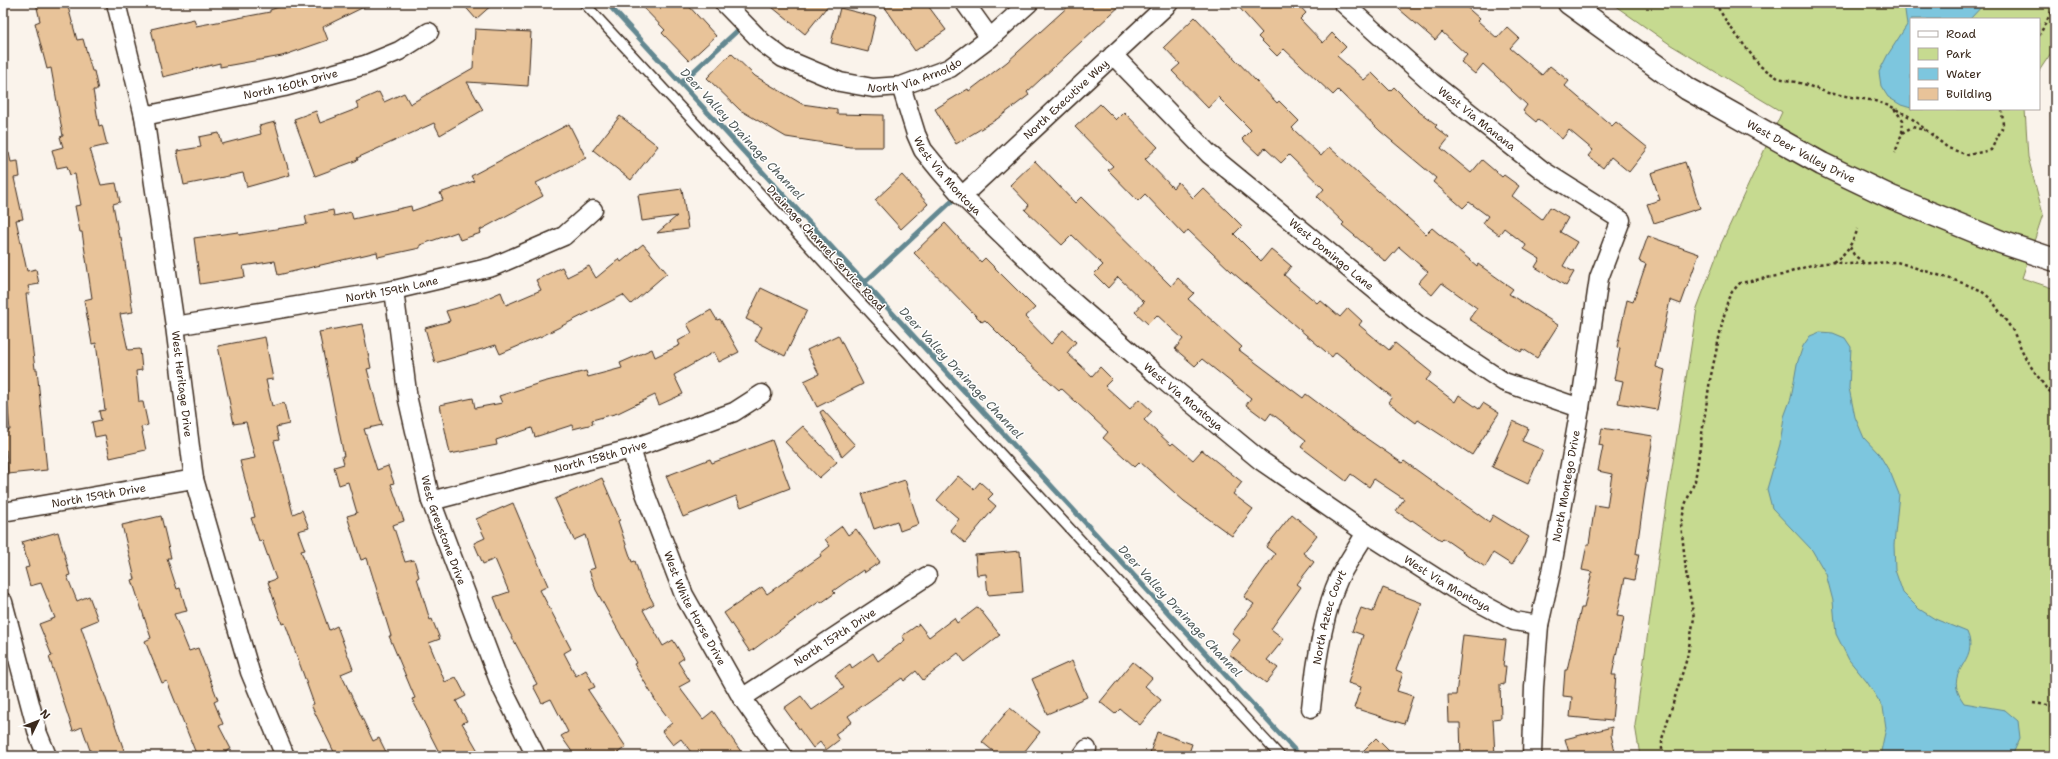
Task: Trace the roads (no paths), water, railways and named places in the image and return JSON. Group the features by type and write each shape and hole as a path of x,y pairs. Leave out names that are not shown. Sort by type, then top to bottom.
{"street":[{"name":"West Heritage Drive","path":"116,3 144,116 175,326 194,479 250,672 285,756"},
{"name":"North Via Arnoldo","path":"724,3 763,43 783,58 840,82 873,88 901,86 950,68 990,38 1029,3"},
{"path":"966,3 990,38"},
{"name":"North Executive Way","path":"962,196 1169,3"},
{"name":"West Via Manana","path":"1343,3 1431,82 1542,170 1621,220"},
{"name":"West Deer Valley Drive","path":"1569,3 1688,89 1822,164 1891,197 2001,242 2055,260"},
{"name":"North 160th Drive","path":"144,116 284,87 365,65 399,51 429,32"},
{"name":"West Domingo Lane","path":"1113,55 1209,154 1418,325 1504,382 1580,408"},
{"name":"West Via Montoya","path":"901,86 916,134 923,150 962,196 1056,287 1156,374 1260,460 1366,533 1452,588 1514,621 1539,625"},
{"name":"North 159th Lane","path":"175,326 394,290 492,267 564,236 593,210"},
{"name":"North Montego Drive","path":"1532,756 1534,687 1539,625 1551,572 1580,408 1599,278 1621,220"},
{"name":"West Greystone Drive","path":"394,290 408,400 431,501 501,686 536,756"},
{"name":"North 158th Drive","path":"431,501 630,449 734,412 762,394"},
{"name":"West White Horse Drive","path":"630,449 684,595 742,698 783,756"},
{"name":"North 159th Drive","path":"3,512 194,479"},
{"name":"North Aztec Court","path":"1311,708 1314,677 1339,578 1366,533"},
{"name":"North 157th Drive","path":"742,698 927,576"},
{"path":"3,602 38,734 47,756"}],"lane":[{"name":"Drainage Channel Service Road","path":"584,3 1280,756"}],"water":[{"path":"1904,3 1985,3 1971,18 1910,18 1910,108 1901,105 1888,97 1881,86 1879,72 1887,56 1907,25"},
{"path":"1820,332 1833,333 1845,338 1851,347 1849,388 1855,417 1864,438 1879,454 1891,474 1899,494 1894,545 1895,570 1903,593 1919,609 1935,619 1967,632 1970,643 1969,652 1958,674 1956,682 1958,692 1964,703 2005,710 2018,721 2020,738 2012,756 1880,756 1886,728 1883,707 1867,682 1849,660 1836,634 1833,601 1826,574 1812,550 1772,508 1767,489 1780,444 1784,417 1791,398 1797,364 1803,346 1810,336"}],"waterway":[{"name":"Deer Valley Drainage Channel","path":"607,3 1300,756"},
{"path":"681,83 737,31"},
{"path":"864,283 951,202"}]}
